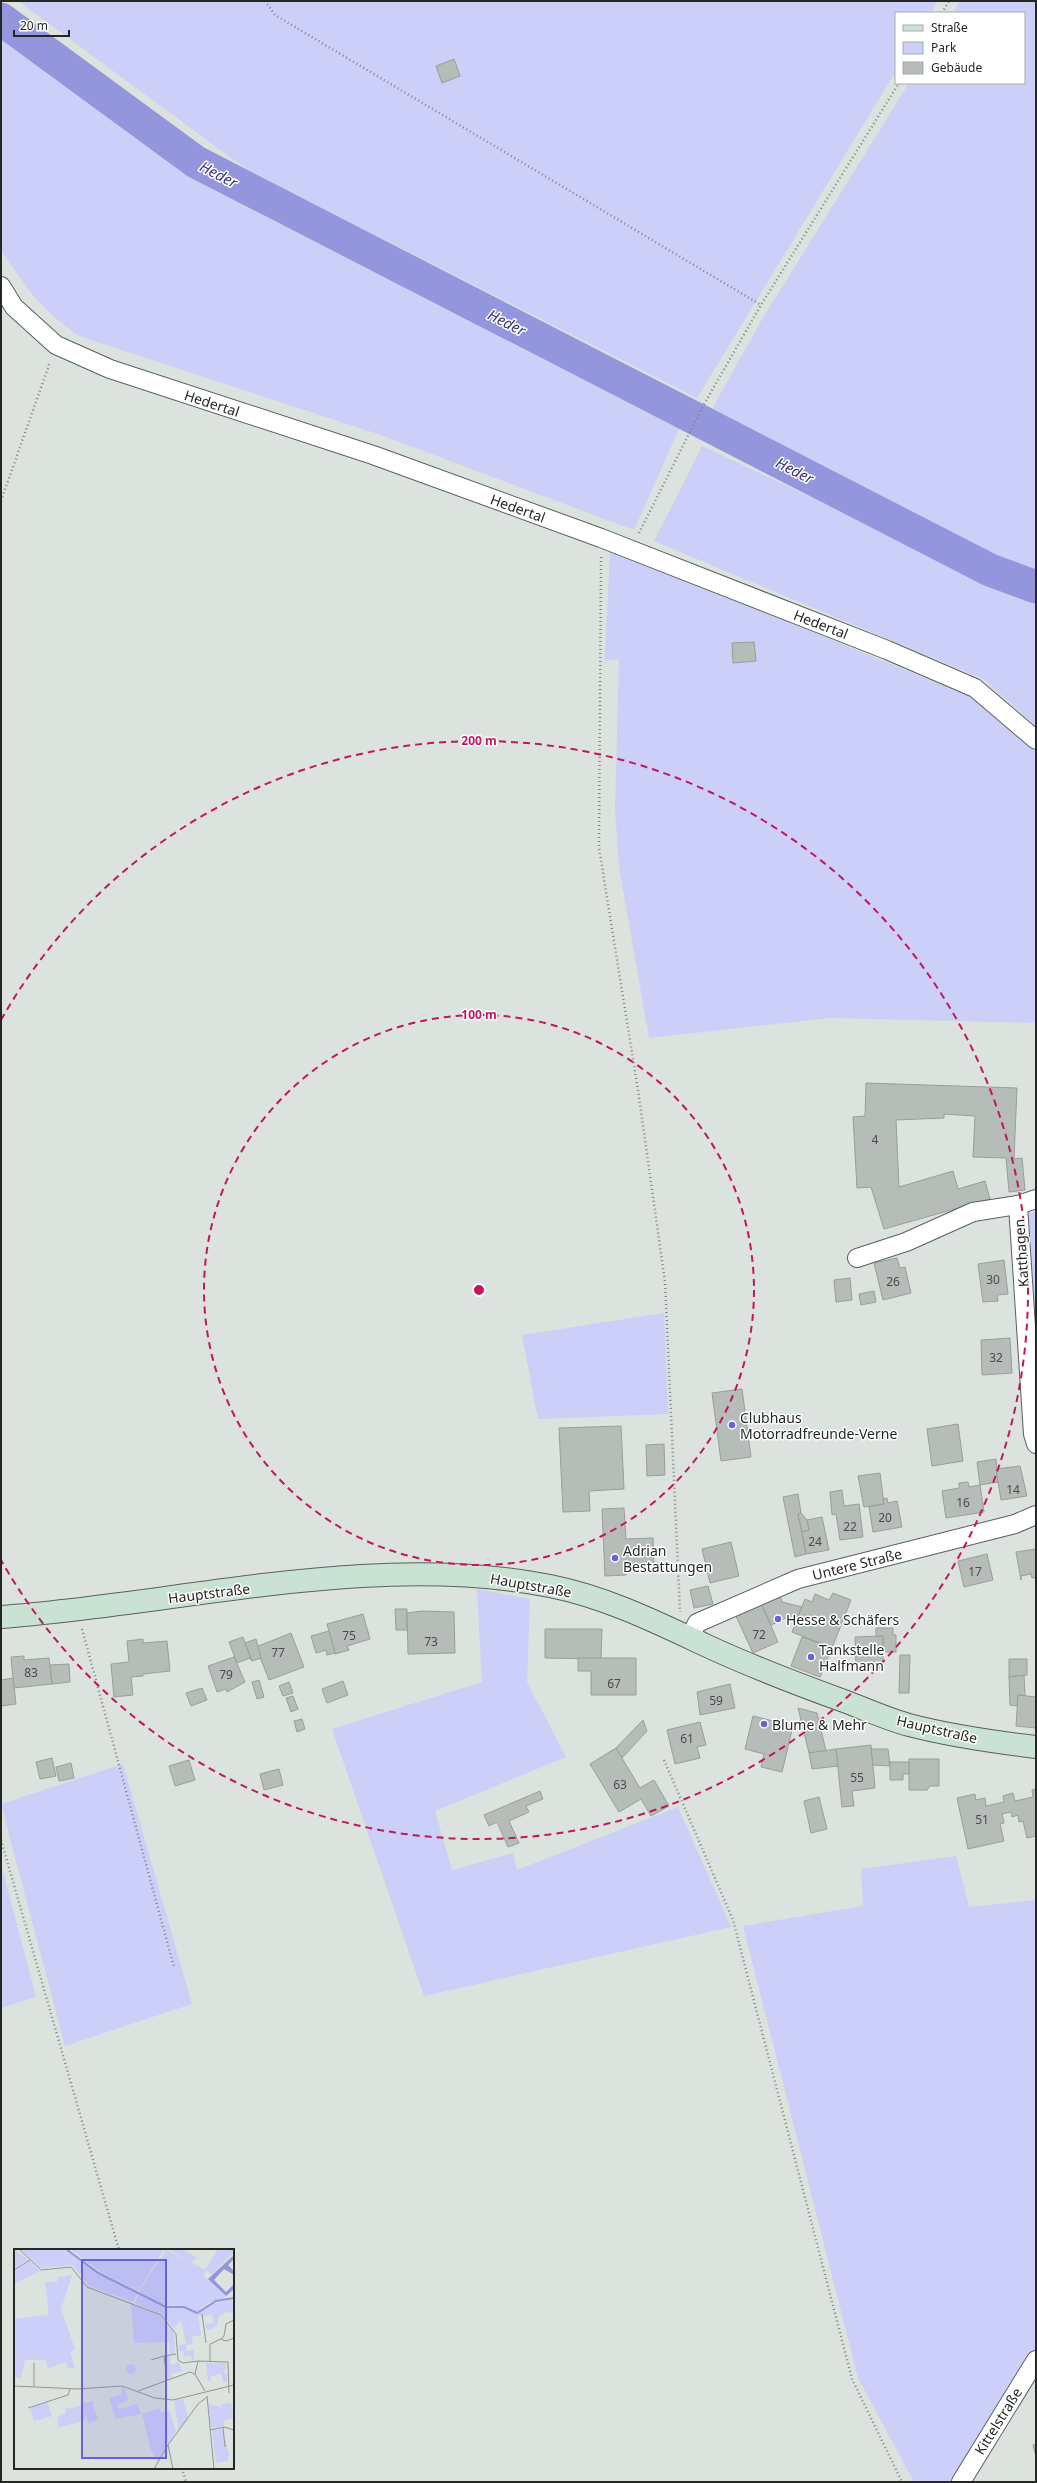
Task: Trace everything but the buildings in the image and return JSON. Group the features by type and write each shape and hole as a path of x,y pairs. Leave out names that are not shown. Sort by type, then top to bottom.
{"main road":[{"name":"Hauptstraße","path":"1,1616 371,1576 438,1574 498,1578 551,1586 606,1600 693,1630 807,1687 908,1725 994,1742 1036,1747"}],"street":[{"name":"Hedertal","path":"1,286 14,306 56,345 110,369 372,455 601,538 887,650 975,688 1036,740"},
{"name":"Katthagen","path":"857,1258 906,1242 973,1212 1018,1205 1036,1199"},
{"name":"Katthagen","path":"1018,1205 1033,1434 1036,1444"},
{"name":"Untere Straße","path":"693,1630 798,1579 1015,1524 1036,1515"},
{"name":"Kittelstraße","path":"961,2482 1036,2360"}],"path":[{"path":"265,1 275,15 761,305"},
{"path":"943,12 949,1"},
{"path":"631,550 703,406 761,305 898,84"},
{"path":"1,501 56,345"},
{"path":"601,538 598,848 638,1090 665,1282 681,1617 693,1630"},
{"path":"76,1609 174,1967"},
{"path":"664,1760 733,1920 852,2379 902,2482"},
{"path":"1,1840 119,2249"},
{"path":"182,2469 186,2482"}],"green space":[{"path":"18,1 938,1 932,12 895,12 895,73 697,398 249,171"},
{"path":"960,1 1036,1 1036,570 991,555 712,409 761,321 908,84 1025,84 1025,12 954,12"},
{"path":"1,35 190,178 679,429 634,530 384,436 79,336 53,316 32,294 1,251"},
{"path":"702,446 984,578 1036,596 1036,726 983,679 654,541"},
{"path":"610,549 976,699 1036,753 1036,1023 830,1018 649,1038 619,867 615,809 619,659 605,661"},
{"path":"1036,1211 1036,1379 1026,1231 1029,1214"},
{"path":"664,1313 668,1414 538,1419 522,1335"},
{"path":"477,1589 530,1599 527,1682 566,1757 435,1811 452,1870 513,1853 517,1870 678,1807 731,1927 424,1996 332,1729 482,1682"},
{"path":"123,1764 192,2004 65,2046 1,1804"},
{"path":"956,1856 969,1907 1036,1900 1036,2347 956,2482 914,2482 858,2378 743,1926 863,1906 861,1869"},
{"path":"1,1864 36,1997 1,2008"}],"waterway":[{"name":"Heder","path":"1,19 196,162 990,570 1036,587"}],"place":[{"name":"Clubhaus Motorradfreunde-Verne","path":"732,1425"},
{"name":"Adrian Bestattungen","path":"615,1558"},
{"name":"Hesse & Schäfers","path":"778,1619"},
{"name":"Tankstelle Halfmann","path":"811,1657"},
{"name":"Blume & Mehr","path":"764,1724"}]}
